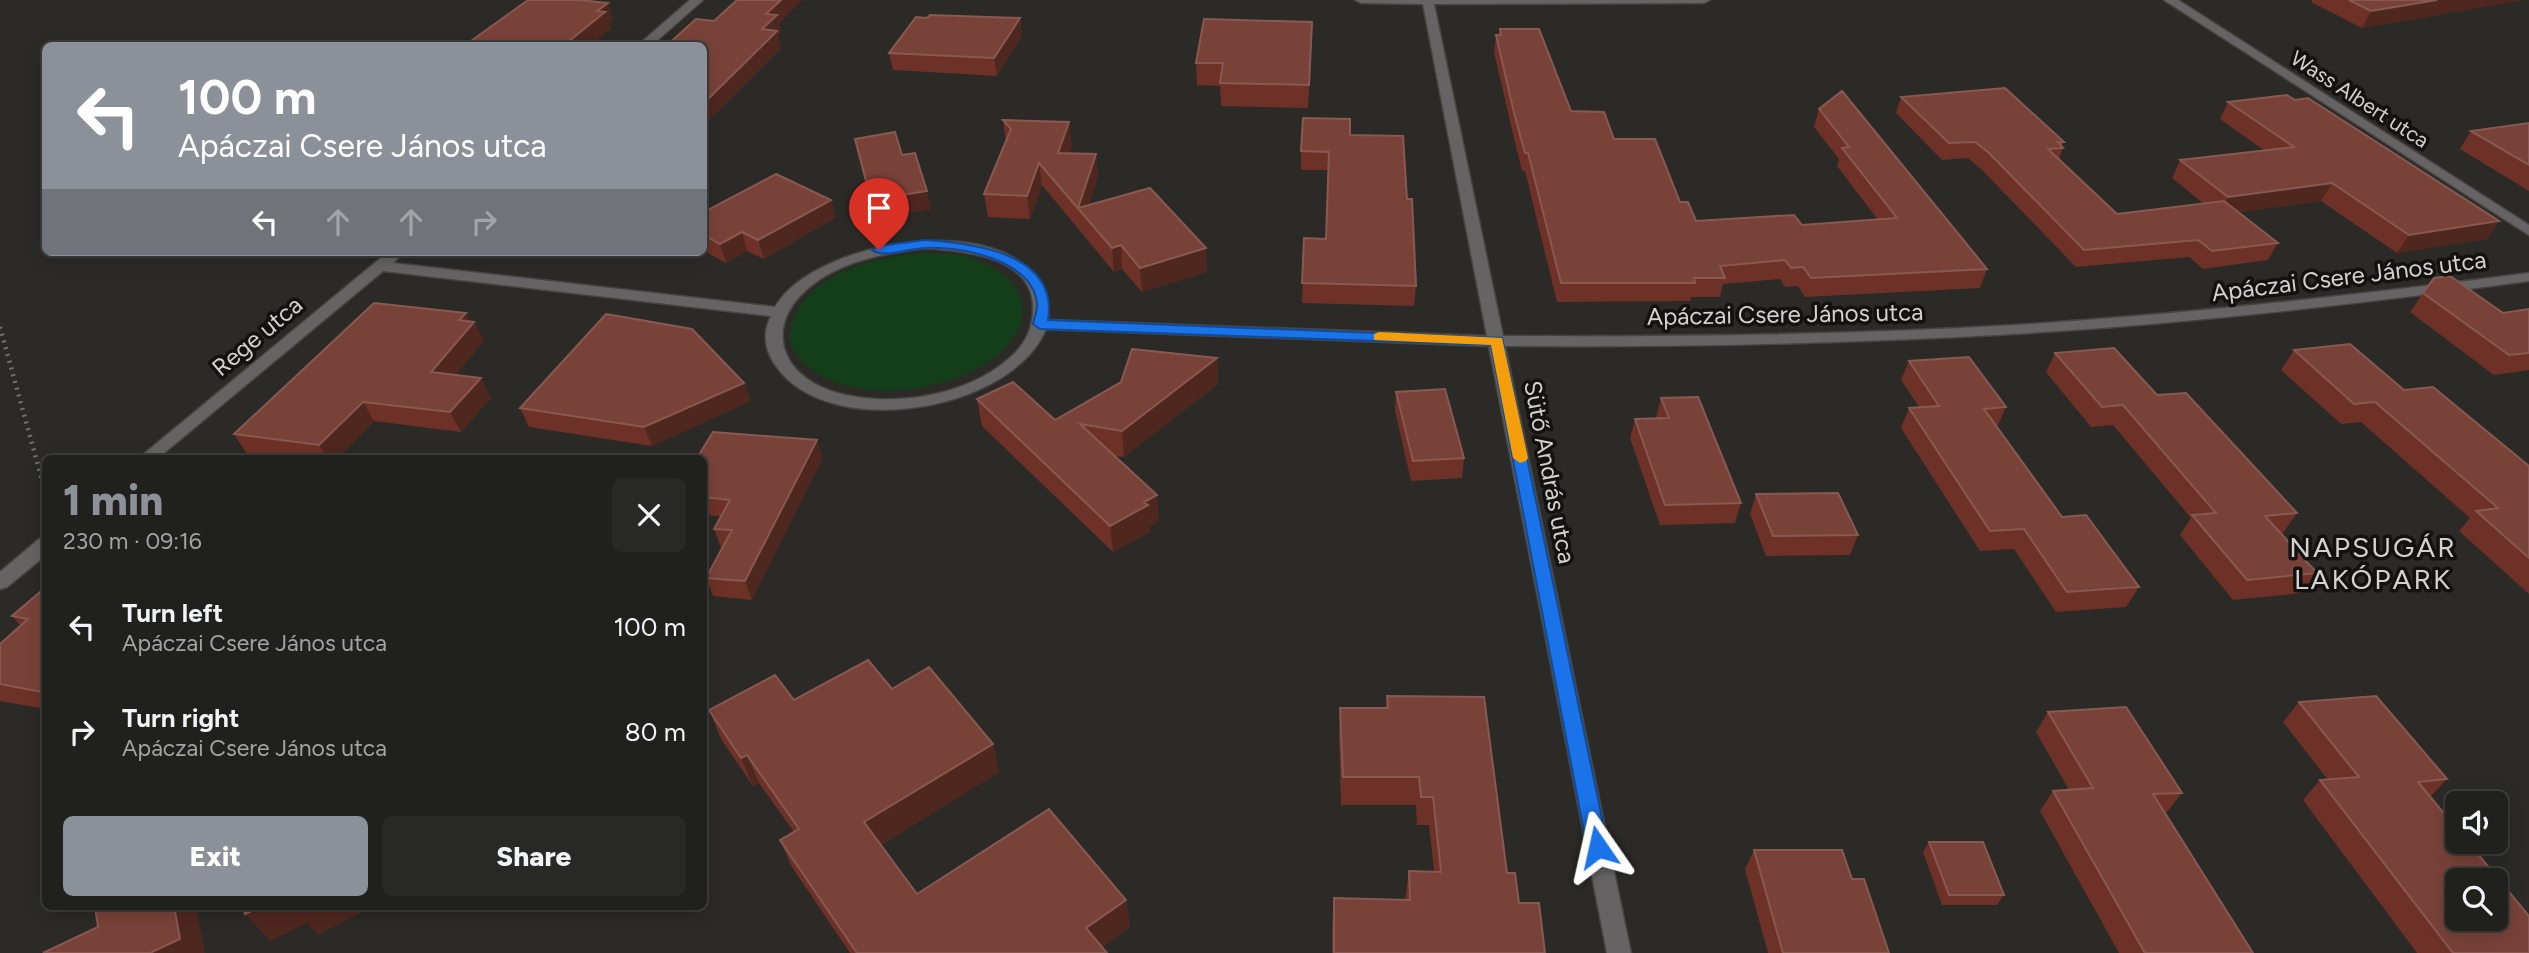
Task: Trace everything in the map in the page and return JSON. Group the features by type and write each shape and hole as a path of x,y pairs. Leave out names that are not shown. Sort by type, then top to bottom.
{"street":[{"path":"648,42 697,0"},
{"path":"1362,0 1704,0"},
{"name":"Wass Albert utca","path":"2170,0 2529,231"},
{"name":"Sütő András utca","path":"1428,2 1619,953"},
{"path":"925,244 968,246 1005,258 1032,277 1044,303 1040,324 1040,331 1019,358 985,381 940,397 891,404 844,401 805,387 780,366 771,340 779,312 801,286 837,264 879,250 925,244"},
{"name":"Rege utca","path":"152,455 392,256"},
{"path":"380,266 779,312"},
{"name":"Apáczai Csere János utca","path":"1040,324 1497,341 1720,340 1970,332 2207,316 2399,295 2529,277"},
{"path":"0,582 42,547"}],"path":[{"path":"0,327 42,481"}],"green space":[{"path":"923,253 956,254 977,260 1006,277 1016,289 1022,302 1022,316 1017,332 1005,348 985,364 959,377 929,386 866,390 837,383 812,370 794,351 790,338 793,319 805,299 818,287 833,276 868,263"}],"building":[{"path":"528,0 608,3 597,11 605,12 568,42 470,42"},
{"path":"737,0 781,0 766,14 777,15 762,29 777,31 707,100 707,42 670,42 696,19 714,21"},
{"path":"2349,0 2437,0 2371,11"},
{"path":"930,15 1020,18 994,58 889,53 916,17 927,18"},
{"path":"1204,19 1312,22 1309,85 1220,83 1223,63 1196,63"},
{"path":"1500,29 1539,29 1571,111 1604,112 1614,139 1655,139 1680,202 1688,202 1696,221 1794,215 1802,225 1897,218 1842,148 1849,147 1819,109 1842,91 1987,269 1811,278 1803,267 1791,268 1785,260 1720,266 1725,278 1694,278 1695,283 1561,283 1528,153 1525,153 1514,113 1496,35 1501,35"},
{"path":"2005,88 2064,142 2058,142 2063,148 2048,149 2117,214 2224,201 2278,243 2212,251 2198,240 2084,250 1989,153 1975,142 1949,143 1901,97"},
{"path":"2287,95 2295,100 2308,98 2499,221 2409,235 2332,183 2228,197 2180,160 2294,147 2228,102"},
{"path":"1303,118 1350,119 1350,135 1403,136 1407,199 1412,199 1416,286 1302,283 1304,238 1326,239 1329,152 1301,151"},
{"path":"1003,120 1069,122 1058,153 1096,154 1078,208 1150,188 1206,248 1140,268 1121,245 1112,248 1039,163 1027,196 984,194 1011,129"},
{"path":"2529,123 2529,165 2471,131"},
{"path":"895,132 902,155 915,153 927,191 871,200 855,139"},
{"path":"776,174 831,200 758,240 742,232 720,244 707,237 707,210"},
{"path":"2450,276 2503,313 2529,309 2529,353 2509,355 2423,293 2434,278"},
{"path":"374,303 466,313 459,320 474,322 431,372 481,378 450,412 363,402 319,445 234,434"},
{"path":"606,314 692,329 744,383 644,427 520,408"},
{"path":"2350,344 2404,390 2433,387 2529,466 2529,558 2476,511 2498,508 2375,402 2354,404 2294,350"},
{"path":"2114,348 2157,395 2186,393 2297,513 2265,516 2317,573 2247,580 2192,515 2216,513 2123,405 2102,407 2055,353"},
{"path":"1132,349 1217,358 1122,431 1080,424 1157,495 1144,502 1148,505 1110,526 977,399 1013,382 1055,420 1121,382"},
{"path":"1969,357 2006,407 1984,409 2062,517 2086,515 2139,587 2067,592 2024,529 1990,531 1909,408 1939,406 1909,361"},
{"path":"1445,389 1464,458 1413,461 1396,392"},
{"path":"1698,397 1741,503 1665,505 1635,419 1669,418 1661,398"},
{"path":"713,432 817,440 745,581 707,578 732,530 714,529 730,500 707,497 707,455 699,455"},
{"path":"1838,493 1858,535 1773,536 1756,494"},
{"path":"42,590 42,692 0,684 0,644 28,619 12,616"},
{"path":"868,660 892,689 929,667 993,744 864,822 917,894 1049,809 1126,900 1086,928 1107,953 857,953 780,840 799,829 747,755 741,758 709,710 775,675 794,700"},
{"path":"1387,696 1484,697 1507,873 1515,873 1519,903 1539,903 1545,953 1334,953 1334,898 1410,900 1409,871 1441,872 1433,797 1421,797 1419,777 1343,777 1340,708 1388,708"},
{"path":"2376,696 2447,779 2418,782 2445,815 2445,854 2478,854 2489,868 2445,868 2445,931 2508,931 2508,891 2529,916 2529,953 2453,953 2320,780 2359,777 2299,702"},
{"path":"2126,707 2182,793 2153,794 2253,953 2145,953 2053,791 2093,788 2048,712"},
{"path":"1929,842 1983,842 2004,895 1949,895"},
{"path":"1754,850 1842,850 1852,879 1864,879 1889,953 1783,953"},
{"path":"96,910 175,910 180,939 150,953 43,953 98,927"}],"slow traffic":[{"path":"1379,337 1497,341 1520,458"}],"district":[{"name":"NAPSUGÁR LAKÓPARK","path":"2373,563"}],"route":[{"path":"879,250 925,244 968,246 1005,258 1032,277 1044,303 1040,324 1497,341 1598,847"}]}
